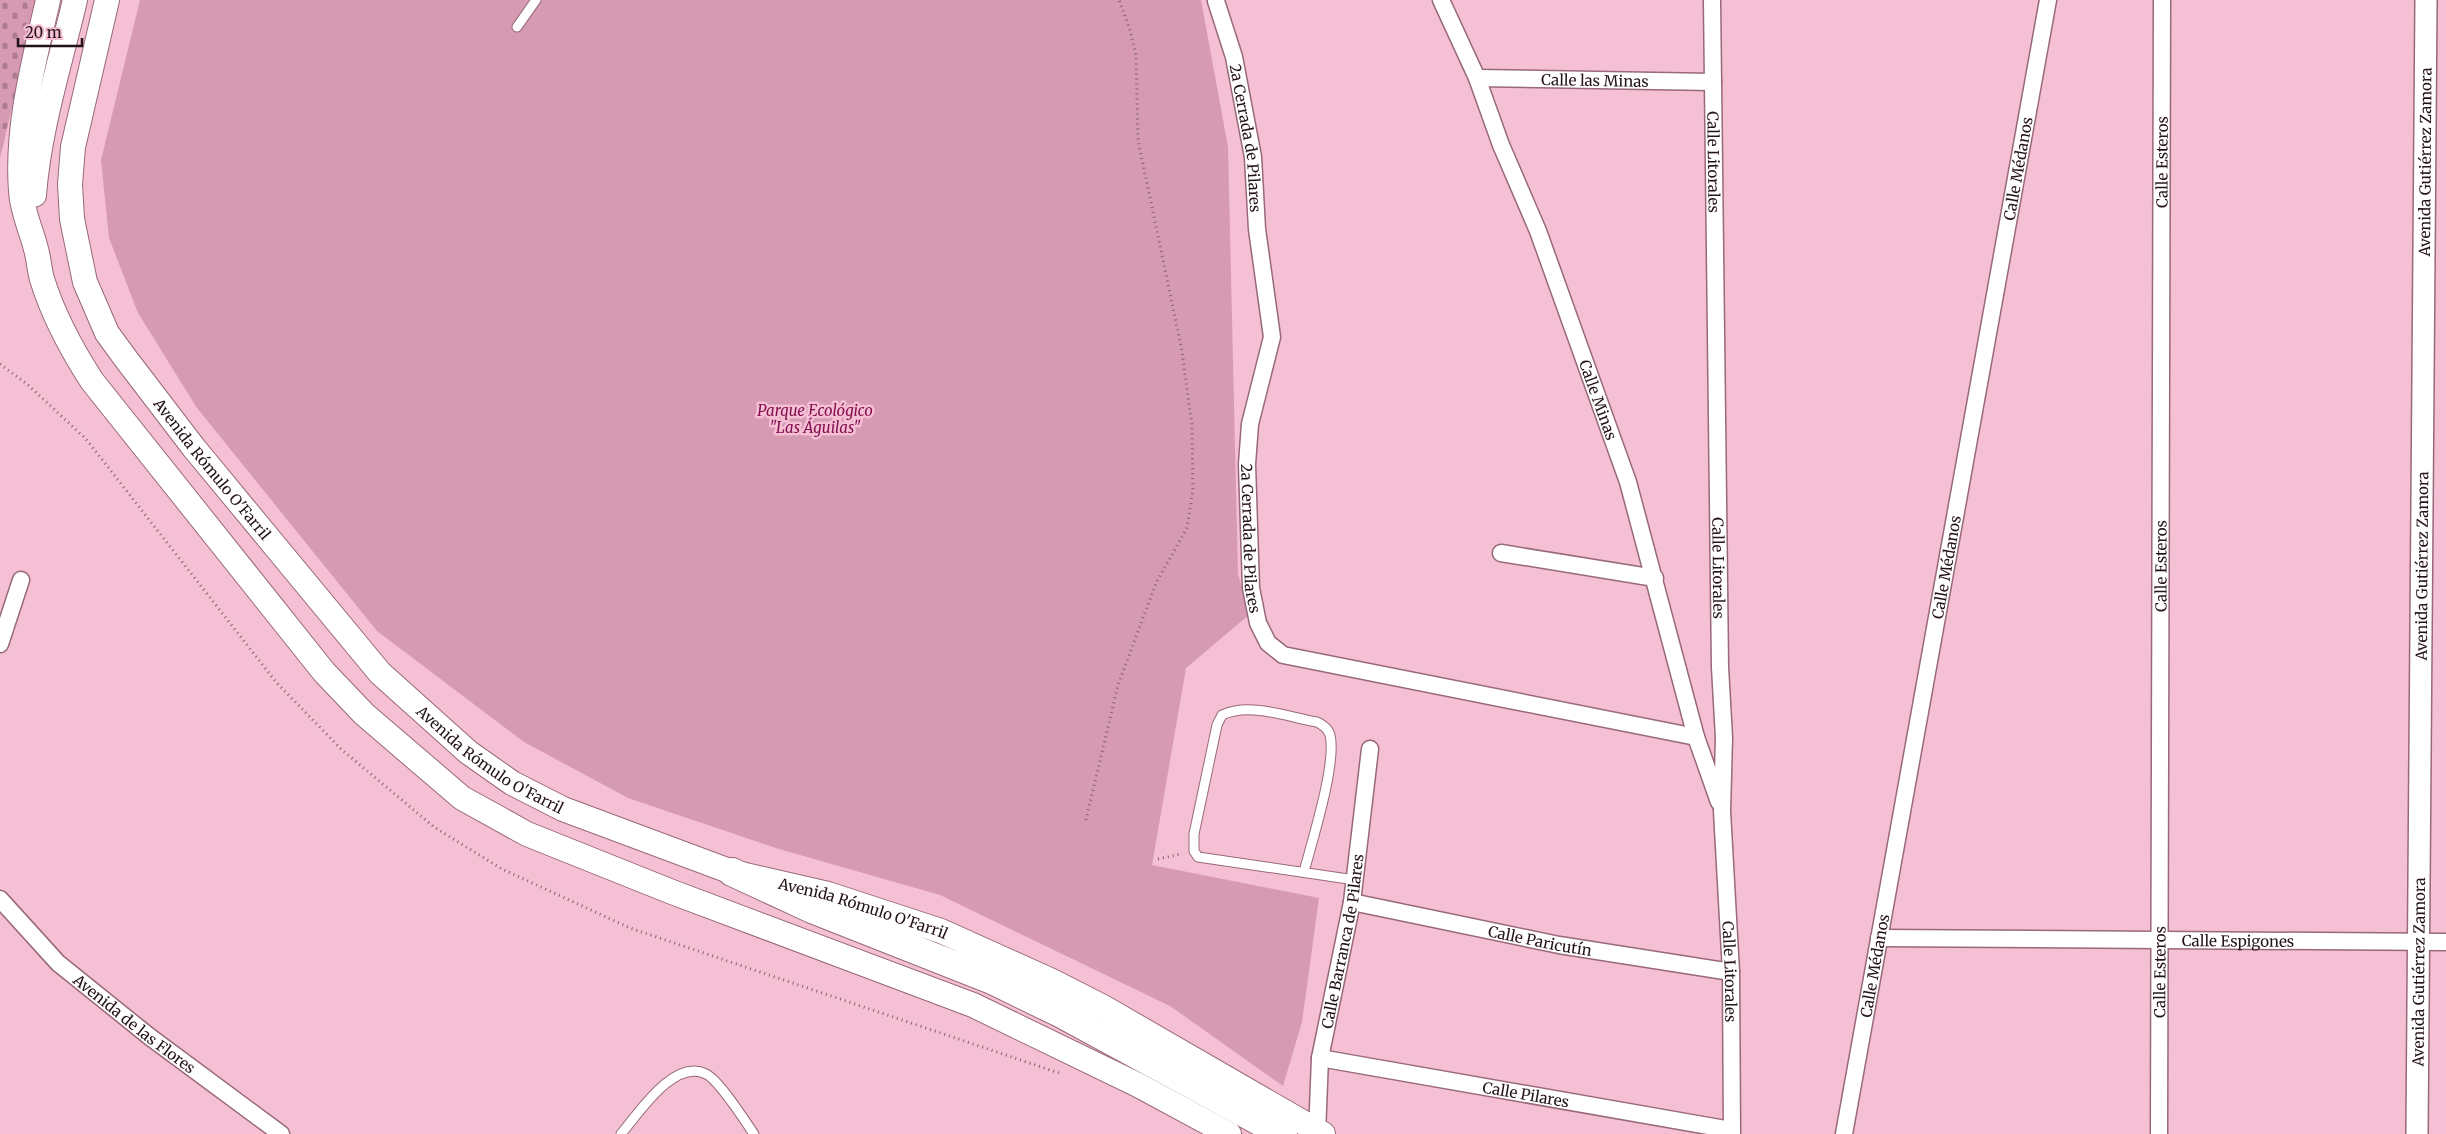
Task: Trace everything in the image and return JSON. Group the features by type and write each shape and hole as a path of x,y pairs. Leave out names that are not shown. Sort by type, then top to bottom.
{"highway":[{"path":"732,872 812,909 992,980 1304,1130"}],"main road":[{"path":"36,249 26,223 20,192 20,152 28,84 48,0"},
{"path":"75,0 35,173 32,207 36,249 42,278 50,301 77,357 92,381 324,672 364,714 462,798 527,834 615,870 973,1005 1138,1085 1229,1134"},
{"name":"Avenida Rómulo O'Farril","path":"106,0 73,147 70,184 78,255 85,282 107,333 194,448 380,673 468,752 512,783 563,809 732,872 828,894 941,931 1052,980 1104,1007 1304,1130"}],"street":[{"name":"Calle Minas","path":"1441,0 1477,78 1501,145 1538,231 1628,482 1696,737 1722,811"},
{"name":"Calle Litorales","path":"1712,0 1720,667 1724,738 1722,811 1731,972 1731,1132"},
{"name":"Calle Médanos","path":"1844,1134 2048,0"},
{"name":"Calle Esteros","path":"2159,1134 2162,0"},
{"name":"Avenida Gutiérrez Zamora","path":"2417,1134 2426,0"},
{"name":"2a Cerrada de Pilares","path":"1216,1 1234,57 1253,157 1257,229 1272,337 1250,424 1247,464 1251,588 1258,624 1268,643 1283,655 1696,737"},
{"name":"Calle las Minas","path":"1477,78 1713,82"},
{"path":"1501,553 1655,578"},
{"path":"0,644 21,580"},
{"name":"Calle Barranca de Pilares","path":"1304,1130 1352,902 1370,749"},
{"name":"Avenida de las Flores","path":"0,899 58,963 150,1038 281,1134"},
{"name":"Calle Paricutín","path":"1352,902 1559,945 1731,972"},
{"name":"Calle Espigones","path":"1879,938 2446,942"},
{"name":"Calle Pilares","path":"1320,1058 1731,1132"}],"lane":[{"path":"517,27 536,0"},
{"path":"1304,872 1330,768 1330,736 1324,725 1317,722 1254,710 1231,710 1222,714 1217,725 1194,834 1194,851 1198,858 1355,880"},
{"path":"621,1134 666,1083 678,1074 689,1070 706,1074 716,1082 754,1134"}],"path":[{"path":"1086,820 1118,685 1156,583 1187,528 1193,490 1192,426 1182,351 1138,140 1136,55 1130,30 1119,0"},
{"path":"1158,858 1194,851"}],"green space":[{"path":"0,0 38,0 0,158"},
{"name":"Parque Ecológico \"Las Águilas\"","path":"140,0 1201,0 1228,147 1238,574 1250,614 1186,668 1152,865 1319,898 1302,1022 1283,1086 1170,1006 940,895 779,849 628,798 524,742 377,631 197,408 138,313 109,238 101,160"}]}
